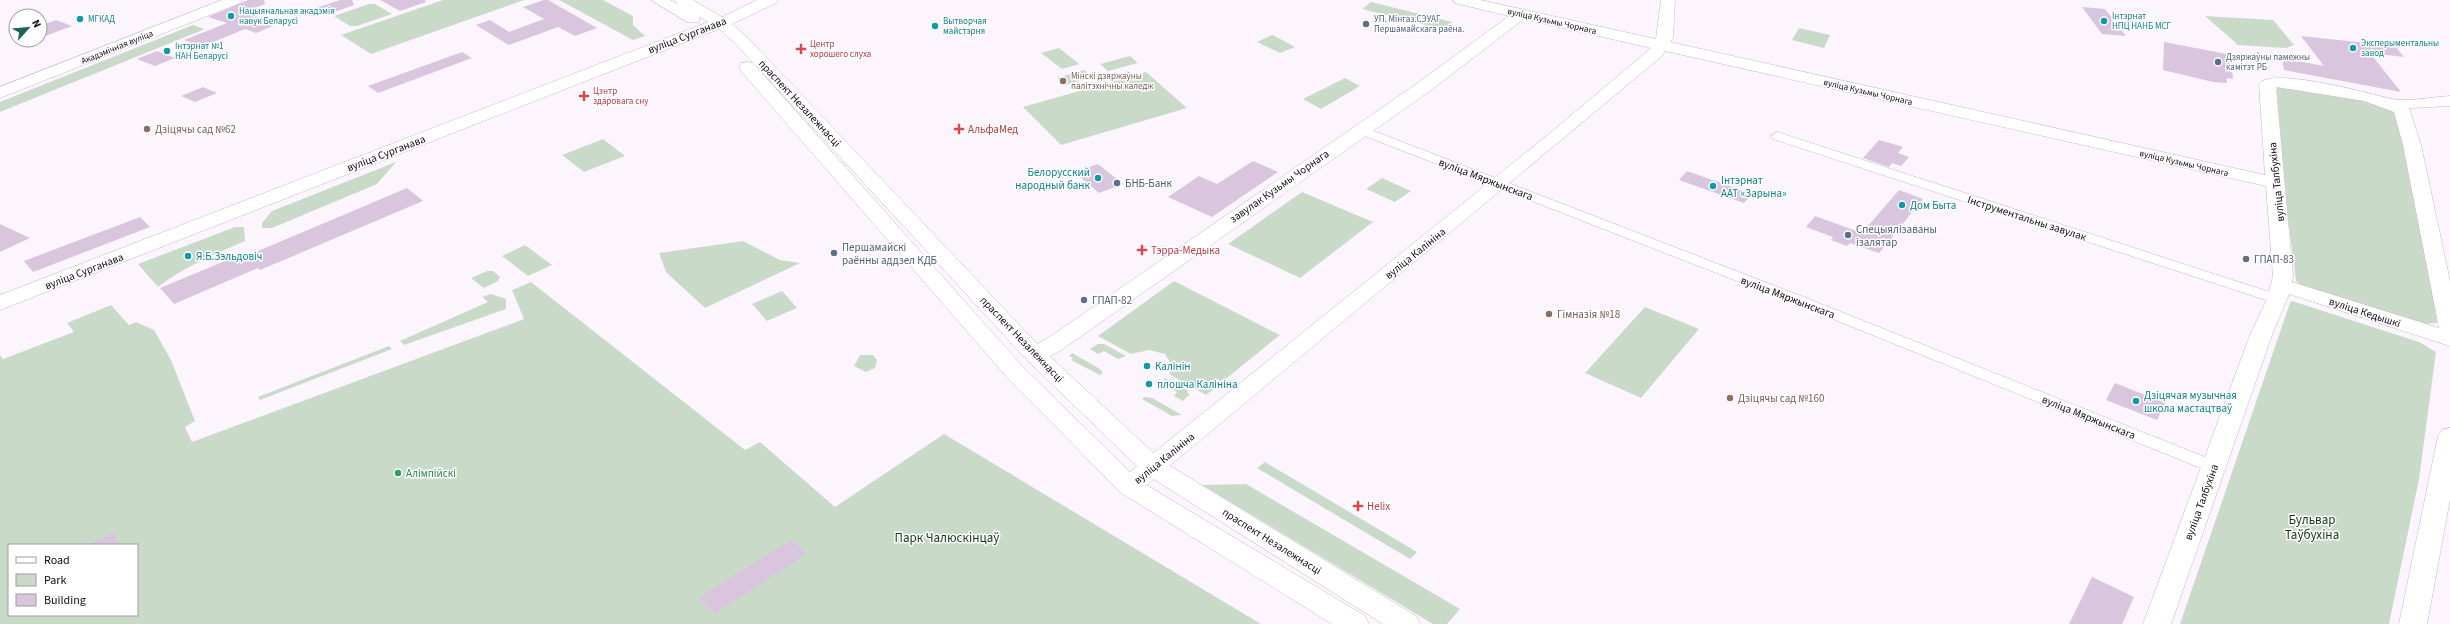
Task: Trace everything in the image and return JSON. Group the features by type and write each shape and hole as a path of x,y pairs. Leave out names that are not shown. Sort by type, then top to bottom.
{"main road":[{"name":"Акадэмічная вуліца","path":"0,93 235,0"},
{"name":"праспект Незалежнасці","path":"659,0 714,25 741,40 1035,354 1153,467 1406,624"},
{"name":"праспект Незалежнасці","path":"682,0 714,25 728,44 1013,370 1129,486 1355,624"},
{"name":"вуліца Сурганава","path":"0,303 714,25 770,0"},
{"name":"вуліца Кузьмы Чорнага","path":"1460,0 2276,183"},
{"path":"1662,46 1665,38 1668,0"},
{"name":"завулак Кузьмы Чорнага","path":"1035,354 1042,352 1062,339 1361,130 1521,14"},
{"name":"вуліца Калініна","path":"1129,486 1499,184 1662,46"},
{"name":"вуліца Талбухіна","path":"2157,624 2261,335 2279,292 2283,276 2267,84 2272,82 2287,83 2393,104"},
{"path":"2393,104 2450,101"},
{"path":"2393,104 2402,110 2412,145 2450,332"},
{"name":"вуліца Кедышкі","path":"2279,292 2450,339"},
{"path":"2414,624 2450,436"}],"street":[{"name":"вуліца Мяржынскага","path":"1361,130 1804,302 2214,467"},
{"name":"Інструментальны завулак","path":"1777,136 2279,292"}],"green space":[{"path":"443,0 524,0 371,54 341,35"},
{"path":"559,0 603,0 633,16 633,25 645,36 633,40"},
{"path":"1371,2 1452,22 1447,30 1362,9"},
{"path":"369,4 375,4 392,14 357,26 350,26 334,16"},
{"path":"2205,16 2273,20 2294,45 2286,48 2238,45"},
{"path":"193,25 205,29 0,112 0,102"},
{"path":"1799,28 1830,35 1824,48 1792,40"},
{"path":"1272,35 1295,47 1280,53 1257,42"},
{"path":"1059,48 1080,64 1062,69 1041,53"},
{"path":"1130,56 1138,63 1108,71 1100,64"},
{"path":"1084,70 1093,77 1065,85 1057,78"},
{"path":"1146,72 1187,108 1061,145 1023,107"},
{"path":"1345,78 1360,86 1321,109 1303,99"},
{"path":"2287,86 2388,105 2398,111 2423,220 2437,323 2422,324 2300,285 2296,281 2284,186 2275,89"},
{"path":"603,139 625,156 584,172 562,155"},
{"path":"396,162 377,184 272,228 262,228 262,223 272,211"},
{"path":"1382,178 1411,191 1395,202 1366,189"},
{"path":"1302,192 1373,222 1300,278 1228,244"},
{"path":"235,227 244,227 245,241 189,267 158,287 138,264"},
{"path":"743,241 780,260 800,263 705,308 666,272 659,253"},
{"path":"525,245 552,265 528,276 502,256"},
{"path":"487,271 493,271 500,277 498,281 484,288 471,278"},
{"path":"1174,281 1280,335 1206,395 1169,374 1173,367 1165,354 1149,350 1131,354 1098,336"},
{"name":"Алімпійскі","path":"531,282 745,450 760,442 835,507 944,434 1261,624 0,624 0,355 3,359 74,332 67,323 111,305 129,325 136,322 154,330 171,360 195,421 185,427 192,442 524,319 512,290"},
{"path":"782,291 797,308 767,321 752,304"},
{"path":"491,294 506,299 506,309 404,345 400,341 488,302 482,297"},
{"name":"Бульвар Таўбухіна","path":"2292,301 2419,342 2436,352 2419,479 2389,624 2180,624 2290,303"},
{"path":"1645,307 1699,329 1641,398 1585,373"},
{"path":"1098,344 1104,344 1126,356 1118,359 1104,351 1098,354 1090,349"},
{"path":"389,346 392,349 260,400 258,397"},
{"path":"1072,353 1100,369 1103,373 1100,375 1071,360 1073,358 1069,356"},
{"path":"860,355 873,355 877,360 875,368 866,372 854,366"},
{"path":"1165,378 1188,391 1187,393 1190,394 1183,401 1174,396 1177,392 1163,383"},
{"path":"1145,397 1152,398 1182,415 1172,416 1142,399"},
{"path":"1265,462 1417,552 1410,559 1257,468"},
{"path":"1246,484 1460,609 1447,624 1433,624 1202,485"}],"building":[{"name":"Нацыянальная акадэмія навук Беларусі","path":"248,0 264,0 265,4 244,12 277,24 256,33 245,29 201,47 184,40 227,23 208,17"},
{"name":"Нацыянальная акадэмія навук Беларусі","path":"340,0 352,0 354,5 328,14 316,8"},
{"path":"380,0 425,0 426,2 400,11"},
{"path":"548,0 597,28 575,36 558,27 509,45 476,25 490,20 509,32 544,19 523,7"},
{"name":"Інтэрнат НПЦ НАНБ МСГ","path":"2082,7 2105,9 2126,36 2102,34"},
{"path":"56,20 72,26 48,35 48,23"},
{"path":"2301,36 2395,46 2404,57 2370,53 2401,92 2284,70 2282,58 2324,66"},
{"name":"Дзяржаўны памежны камітэт РБ","path":"2164,42 2227,54 2227,59 2231,60 2233,79 2227,78 2227,83 2213,82 2163,70"},
{"path":"157,51 175,58 155,66 137,59"},
{"path":"462,52 472,58 378,93 368,86"},
{"path":"203,87 217,93 195,102 181,96"},
{"path":"1879,140 1903,147 1898,153 1909,157 1901,166 1892,163 1889,167 1863,158"},
{"path":"1253,161 1278,172 1212,217 1168,197 1199,176 1217,184"},
{"name":"Белорусский народный банк","path":"1098,164 1123,184 1099,193 1074,172"},
{"name":"Інтэрнат ААТ «Зарына»","path":"1687,171 1752,194 1744,203 1679,180"},
{"path":"407,188 423,201 260,270 258,268 174,304 160,288 242,254 244,257"},
{"path":"1899,190 1923,199 1879,253 1850,243 1847,246 1831,240 1833,237 1806,227 1815,216 1862,233"},
{"path":"140,217 150,227 33,272 24,261"},
{"path":"0,224 30,238 0,252"},
{"name":"Дзіцячая музычная школа мастацтваў","path":"2115,383 2165,403 2157,420 2106,400"},
{"path":"115,533 119,544 89,544"},
{"path":"791,540 807,554 714,614 698,598"},
{"path":"2092,577 2134,597 2122,624 2069,624"}],"place":[{"name":"Нацыянальная акадэмія навук Беларусі","path":"231,16"},
{"name":"МГКАД","path":"80,19"},
{"name":"Інтэрнат НПЦ НАНБ МСГ","path":"2104,21"},
{"name":"УП. Мінгаз.СЭУАГ Першамайскага раёна.","path":"1366,24"},
{"name":"Вытворчая майстэрня","path":"935,26"},
{"name":"Эксперыментальны завод","path":"2353,48"},
{"name":"Центр хорошего слуха","path":"801,49"},
{"name":"Інтэрнат №1 НАН Беларусі","path":"167,51"},
{"name":"Дзяржаўны памежны камітэт РБ","path":"2218,62"},
{"name":"Мінскі дзяржаўны палітэхнічны каледж","path":"1063,81"},
{"name":"Цэнтр здаровага сну","path":"584,96"},
{"name":"Дзіцячы сад №62","path":"147,129"},
{"name":"АльфаМед","path":"959,129"},
{"name":"Белорусский народный банк","path":"1098,178"},
{"name":"БНБ-Банк","path":"1117,183"},
{"name":"Інтэрнат ААТ «Зарына»","path":"1713,186"},
{"name":"Дом Быта","path":"1902,205"},
{"name":"Спецыялізаваны ізалятар","path":"1848,235"},
{"name":"Тэрра-Медыка","path":"1142,250"},
{"name":"Першамайскі раённы аддзел КДБ","path":"834,253"},
{"name":"Я.Б.Зэльдовіч","path":"188,256"},
{"name":"ГПАП-83","path":"2246,259"},
{"name":"ГПАП-82","path":"1084,300"},
{"name":"Гімназія №18","path":"1549,314"},
{"name":"Калінін","path":"1147,366"},
{"name":"плошча Калініна","path":"1149,384"},
{"name":"Дзіцячы сад №160","path":"1730,398"},
{"name":"Дзіцячая музычная школа мастацтваў","path":"2136,401"},
{"name":"Алімпійскі","path":"398,473"},
{"name":"Helix","path":"1358,506"}],"park label":[{"name":"Парк Чалюскінцаў","path":"947,537"}]}
